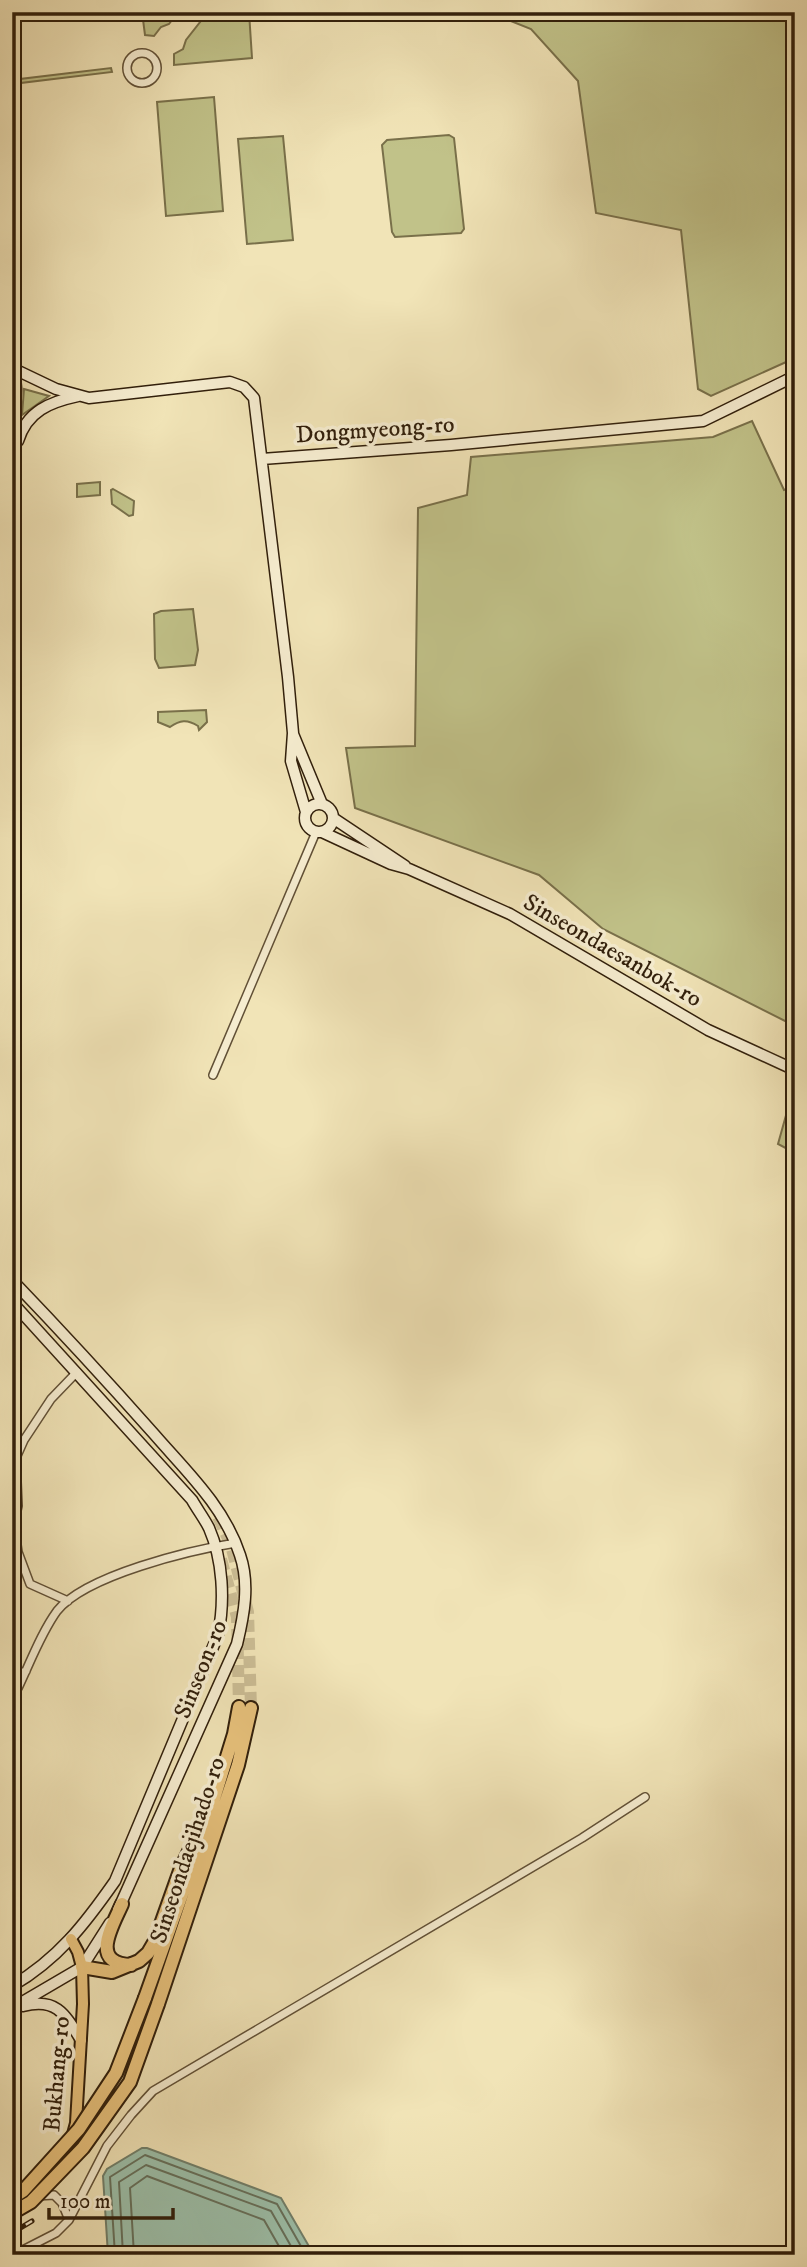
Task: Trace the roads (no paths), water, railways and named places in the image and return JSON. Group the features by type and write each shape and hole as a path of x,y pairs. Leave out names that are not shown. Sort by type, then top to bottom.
{"highway":[{"name":"Sinseondaejihado-ro","path":"12,2213 31,2202 83,2147 130,2082 238,1765 245,1707 145,1998 116,2073 79,2129 19,2197"},
{"path":"82,1967 111,1972 131,1965 148,1953 155,1941 181,1868 214,1800"},
{"path":"121,1904 107,1939 106,1950 109,1957 118,1964 131,1965"}],"main road":[{"path":"12,339 14,454"},
{"name":"Dongmyeong-ro","path":"14,368 56,389 78,396 109,396 230,382 244,387 254,398 262,459 451,445 703,421 795,376"},
{"path":"12,466 21,432 28,419 38,410 60,400 78,396"},
{"name":"Sinseondaesanbok-ro","path":"262,459 293,733 291,761 306,812 306,824 391,864 510,914 708,1030 795,1070"},
{"name":"Sinseondaesanbok-ro","path":"293,733 322,804 328,807 333,818 408,869"},
{"path":"306,812 316,804 322,804"},
{"path":"319,832 332,824 333,818"},
{"name":"Sinseon-ro","path":"12,1280 97,1369 215,1504 236,1543 246,1580 237,1644 121,1904 82,1967 12,2008"},
{"name":"Sinseon-ro","path":"12,1303 192,1500 209,1529 214,1546 221,1573 223,1609 218,1635 115,1881 91,1916 52,1959 12,1986"},
{"name":"Bukhang-ro","path":"12,2205 19,2197 49,2179 62,2163 76,2123 83,2004 82,1967 71,1939"},
{"path":"12,2008 37,2002 49,2003 68,2020 81,2040"}],"street":[{"path":"140,52 153,57 157,71 152,79 138,83 129,77 126,67 131,57 140,52"},
{"path":"213,1075 319,832"},
{"path":"68,1601 30,1584 15,1552 14,1524 18,1506 16,1458 24,1440 51,1399 77,1372"},
{"path":"18,1688 57,1612 68,1601 140,1566 214,1546 236,1543"},
{"path":"12,1675 26,1671"},
{"path":"13,2255 56,2233 69,2220 107,2146 153,2091 582,1838 645,1797"},
{"path":"19,2197 54,2195 62,2203 69,2220"}],"water":[{"path":"142,2148 281,2198 314,2255 108,2255 103,2176 107,2169"}],"tunnel":[{"path":"218,1517 231,1545 248,1612 251,1708"},
{"path":"221,1559 237,1617 239,1707"}],"railway":[{"path":"12,2233 32,2221"}]}
